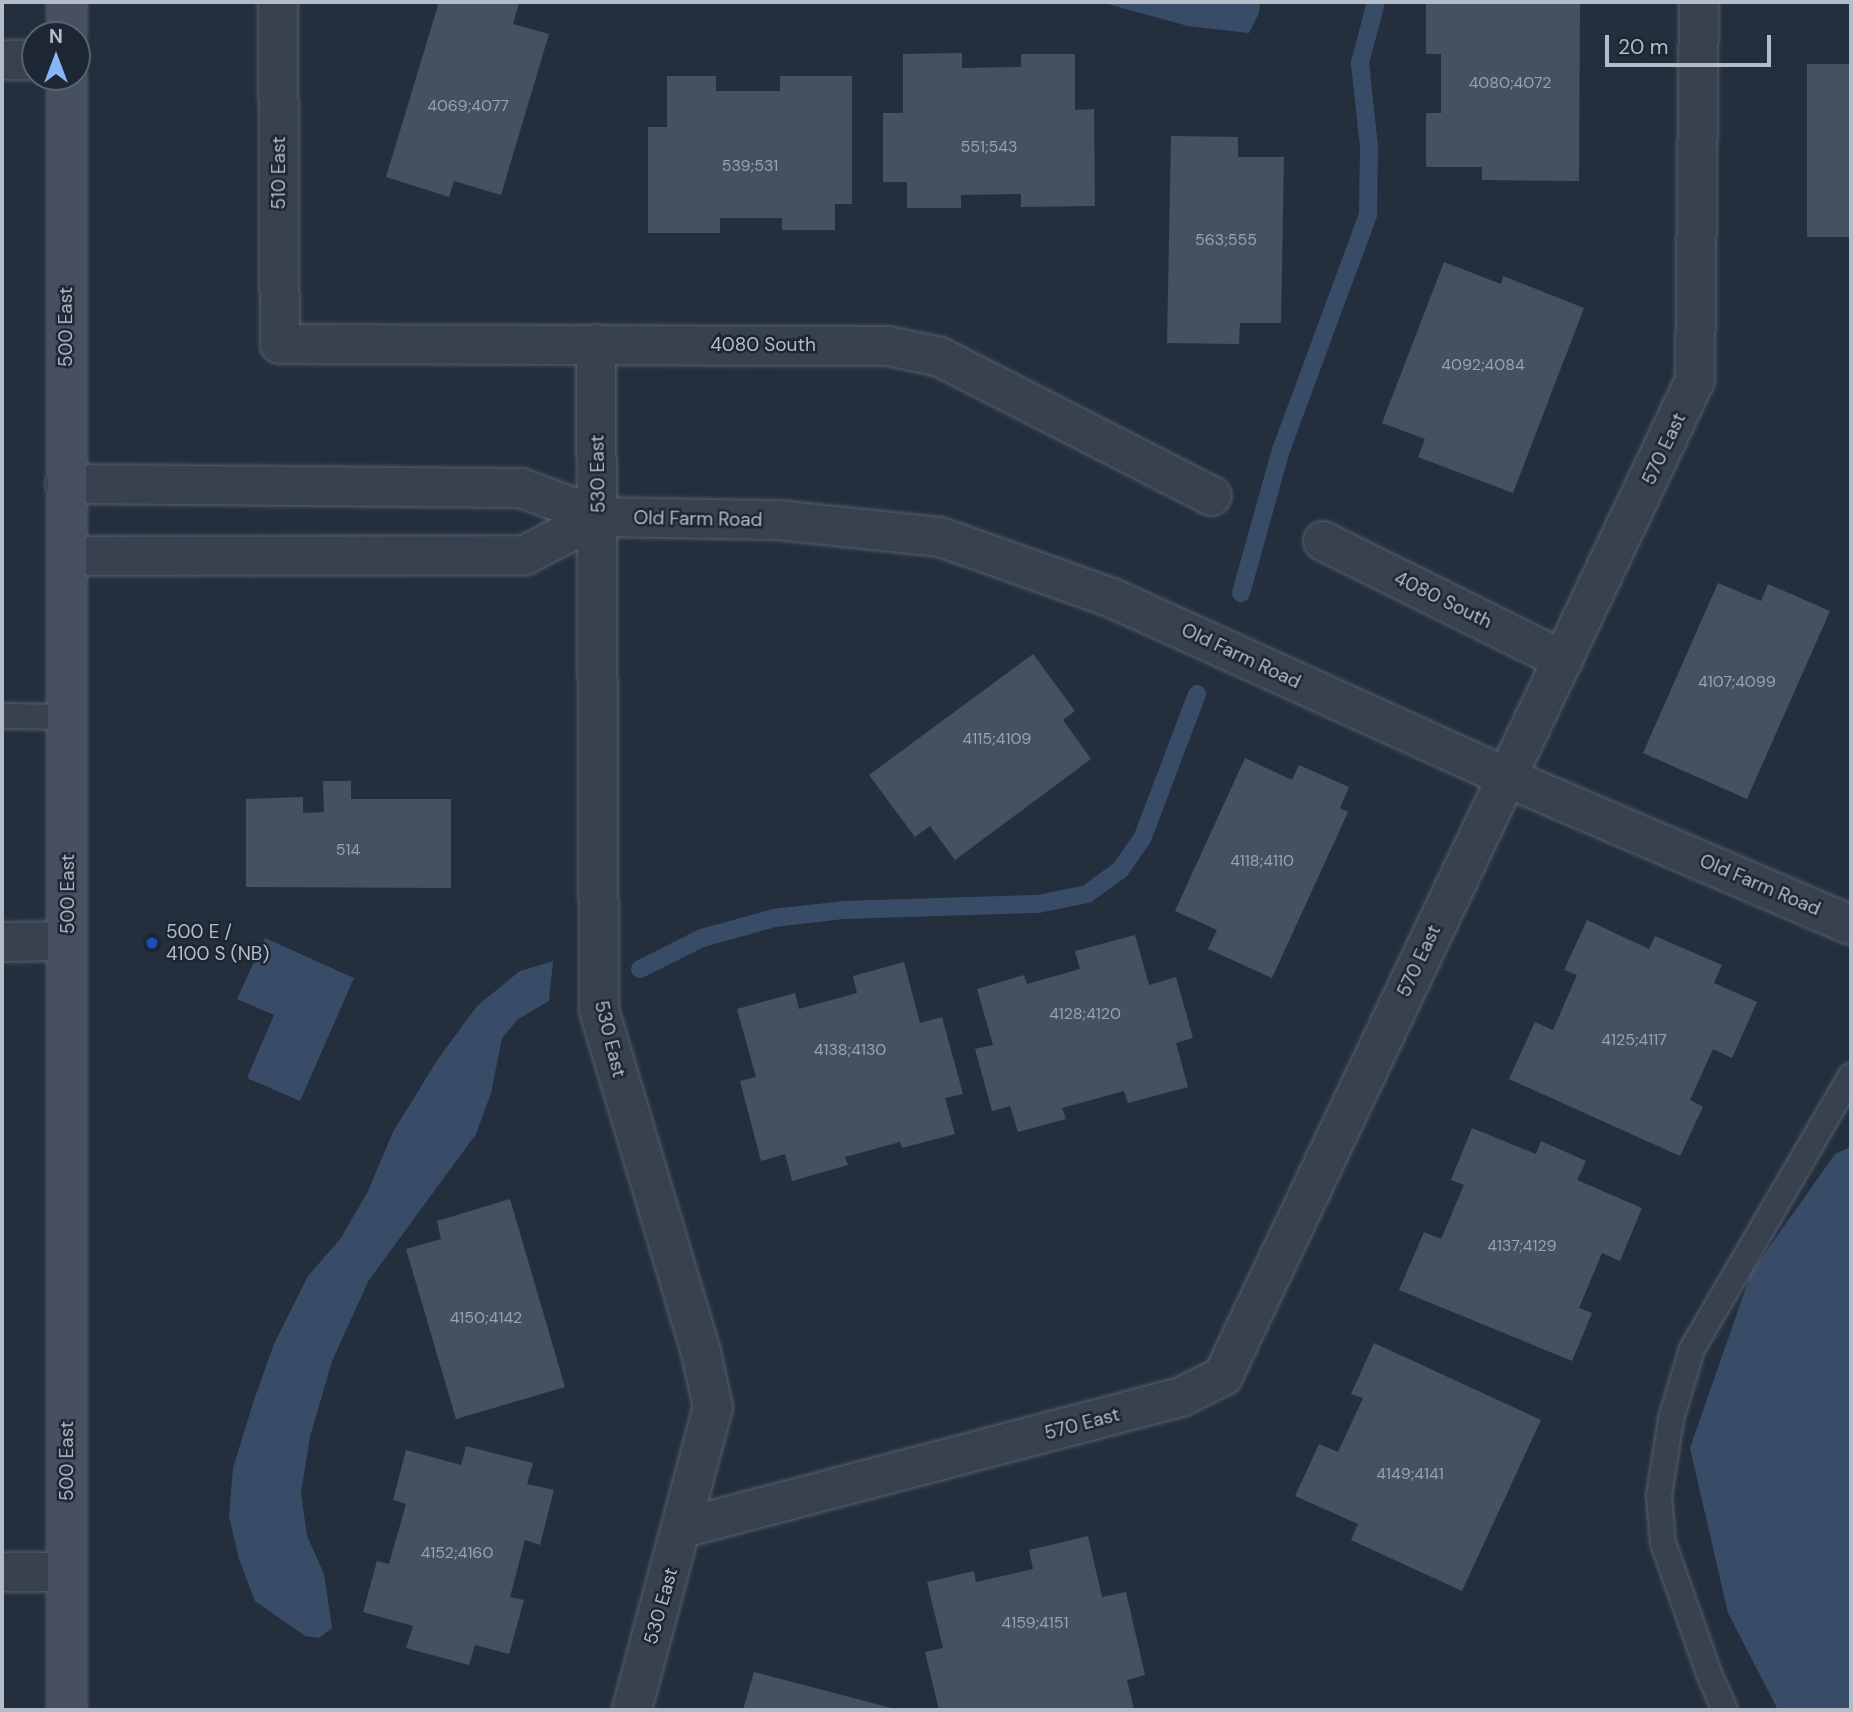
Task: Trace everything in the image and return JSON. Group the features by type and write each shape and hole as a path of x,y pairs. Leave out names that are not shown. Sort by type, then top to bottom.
{"street":[{"path":"67,2 67,21"},
{"name":"510 East","path":"278,2 280,344"},
{"name":"570 East","path":"683,1528 1181,1398 1223,1376 1695,380 1699,2"},
{"path":"2,60 21,60"},
{"name":"500 East","path":"67,91 67,1710"},
{"name":"4080 South","path":"280,344 888,346 940,357 1212,496"},
{"name":"530 East","path":"596,344 599,517 599,1010 701,1353 713,1407 683,1528 632,1710"},
{"name":"Old Farm Road","path":"65,484 521,488 599,517 778,520 940,537 1112,598 1508,778 1851,925"},
{"name":"Old Farm Road","path":"67,556 525,555 599,517"},
{"name":"4080 South","path":"1323,541 1563,660"},
{"path":"2,942 67,941"},
{"path":"2,1572 66,1572"}],"lane":[{"path":"2,716 69,717"},
{"path":"1725,1710 1711,1679 1663,1543 1659,1496 1671,1419 1692,1349 1851,1076"}],"water":[{"path":"1100,2 1260,2 1259,13 1249,33 1188,26"},
{"path":"265,938 354,978 300,1101 247,1078 274,1015 237,999"},
{"path":"553,961 549,1001 518,1019 502,1038 491,1093 476,1134 369,1280 332,1361 310,1437 301,1493 307,1536 324,1574 332,1628 319,1638 305,1636 255,1601 239,1559 229,1516 233,1468 274,1344 308,1276 341,1238 368,1191 393,1132 438,1059 477,1006 520,971"},
{"path":"1851,1147 1851,1710 1778,1710 1728,1613 1690,1448 1751,1273 1835,1154"}],"building":[{"path":"439,2 519,3 513,24 549,34 501,195 454,181 449,197 386,177"},
{"path":"1426,2 1580,2 1579,181 1482,180 1482,167 1426,167 1426,113 1441,113 1441,54 1426,54"},
{"path":"962,53 962,68 1021,67 1021,54 1075,54 1075,110 1094,109 1095,206 1021,207 1021,194 961,195 961,208 907,208 907,182 883,182 883,113 903,113 903,54"},
{"path":"1807,64 1851,64 1851,237 1807,237"},
{"path":"667,76 716,76 716,91 780,91 780,76 852,76 852,204 835,204 835,230 782,230 782,218 720,218 720,233 648,233 648,127 667,127"},
{"path":"1171,136 1238,137 1238,157 1284,157 1281,323 1240,323 1239,344 1167,343"},
{"path":"1444,262 1501,284 1503,276 1584,308 1513,493 1418,457 1425,439 1382,423"},
{"path":"1718,583 1761,601 1768,584 1830,611 1747,799 1643,753"},
{"path":"1033,654 1075,711 1063,720 1091,759 955,860 930,826 915,837 869,775"},
{"path":"1245,758 1292,780 1299,765 1349,787 1340,808 1348,812 1272,978 1208,949 1217,930 1175,911"},
{"path":"323,781 351,781 351,799 451,799 451,888 246,887 246,799 303,797 303,813 324,812"},
{"path":"1587,920 1649,949 1655,936 1722,965 1714,983 1757,1002 1732,1058 1713,1049 1690,1100 1703,1107 1680,1156 1509,1079 1535,1022 1553,1030 1577,975 1564,970"},
{"path":"1135,935 1149,985 1176,977 1193,1038 1176,1043 1188,1087 1128,1103 1124,1091 1062,1108 1066,1119 1018,1132 1010,1106 992,1111 975,1049 993,1045 977,989 1024,975 1027,984 1080,969 1075,951"},
{"path":"904,962 920,1023 942,1017 963,1094 945,1098 955,1134 902,1148 900,1142 845,1157 848,1165 792,1181 785,1154 761,1161 740,1081 756,1077 737,1009 795,993 799,1009 857,993 853,976"},
{"path":"1472,1128 1536,1154 1541,1141 1586,1161 1577,1180 1642,1208 1620,1261 1602,1253 1579,1308 1592,1313 1572,1361 1399,1290 1424,1232 1441,1239 1464,1185 1451,1180"},
{"path":"510,1199 565,1387 456,1419 406,1249 441,1239 437,1221"},
{"path":"1374,1343 1541,1420 1462,1591 1351,1540 1358,1524 1295,1496 1319,1444 1338,1452 1363,1398 1351,1394"},
{"path":"466,1446 533,1463 527,1484 554,1490 540,1545 525,1540 510,1597 524,1600 509,1654 475,1645 469,1665 406,1648 413,1626 363,1612 377,1561 389,1564 406,1504 393,1500 406,1450 461,1465"},
{"path":"1088,1536 1102,1597 1126,1592 1145,1675 1127,1680 1134,1710 939,1710 925,1652 943,1648 927,1582 974,1571 976,1582 1033,1569 1029,1550"},
{"path":"754,1672 895,1709 895,1710 743,1710"}],"waterway":[{"path":"1241,593 1281,450 1368,215 1369,147 1360,63 1376,2"},
{"path":"640,969 702,938 774,918 843,910 1038,904 1087,894 1120,870 1142,839 1197,694"}],"place":[{"name":"500 E / 4100 S (NB)","path":"152,943"}]}
